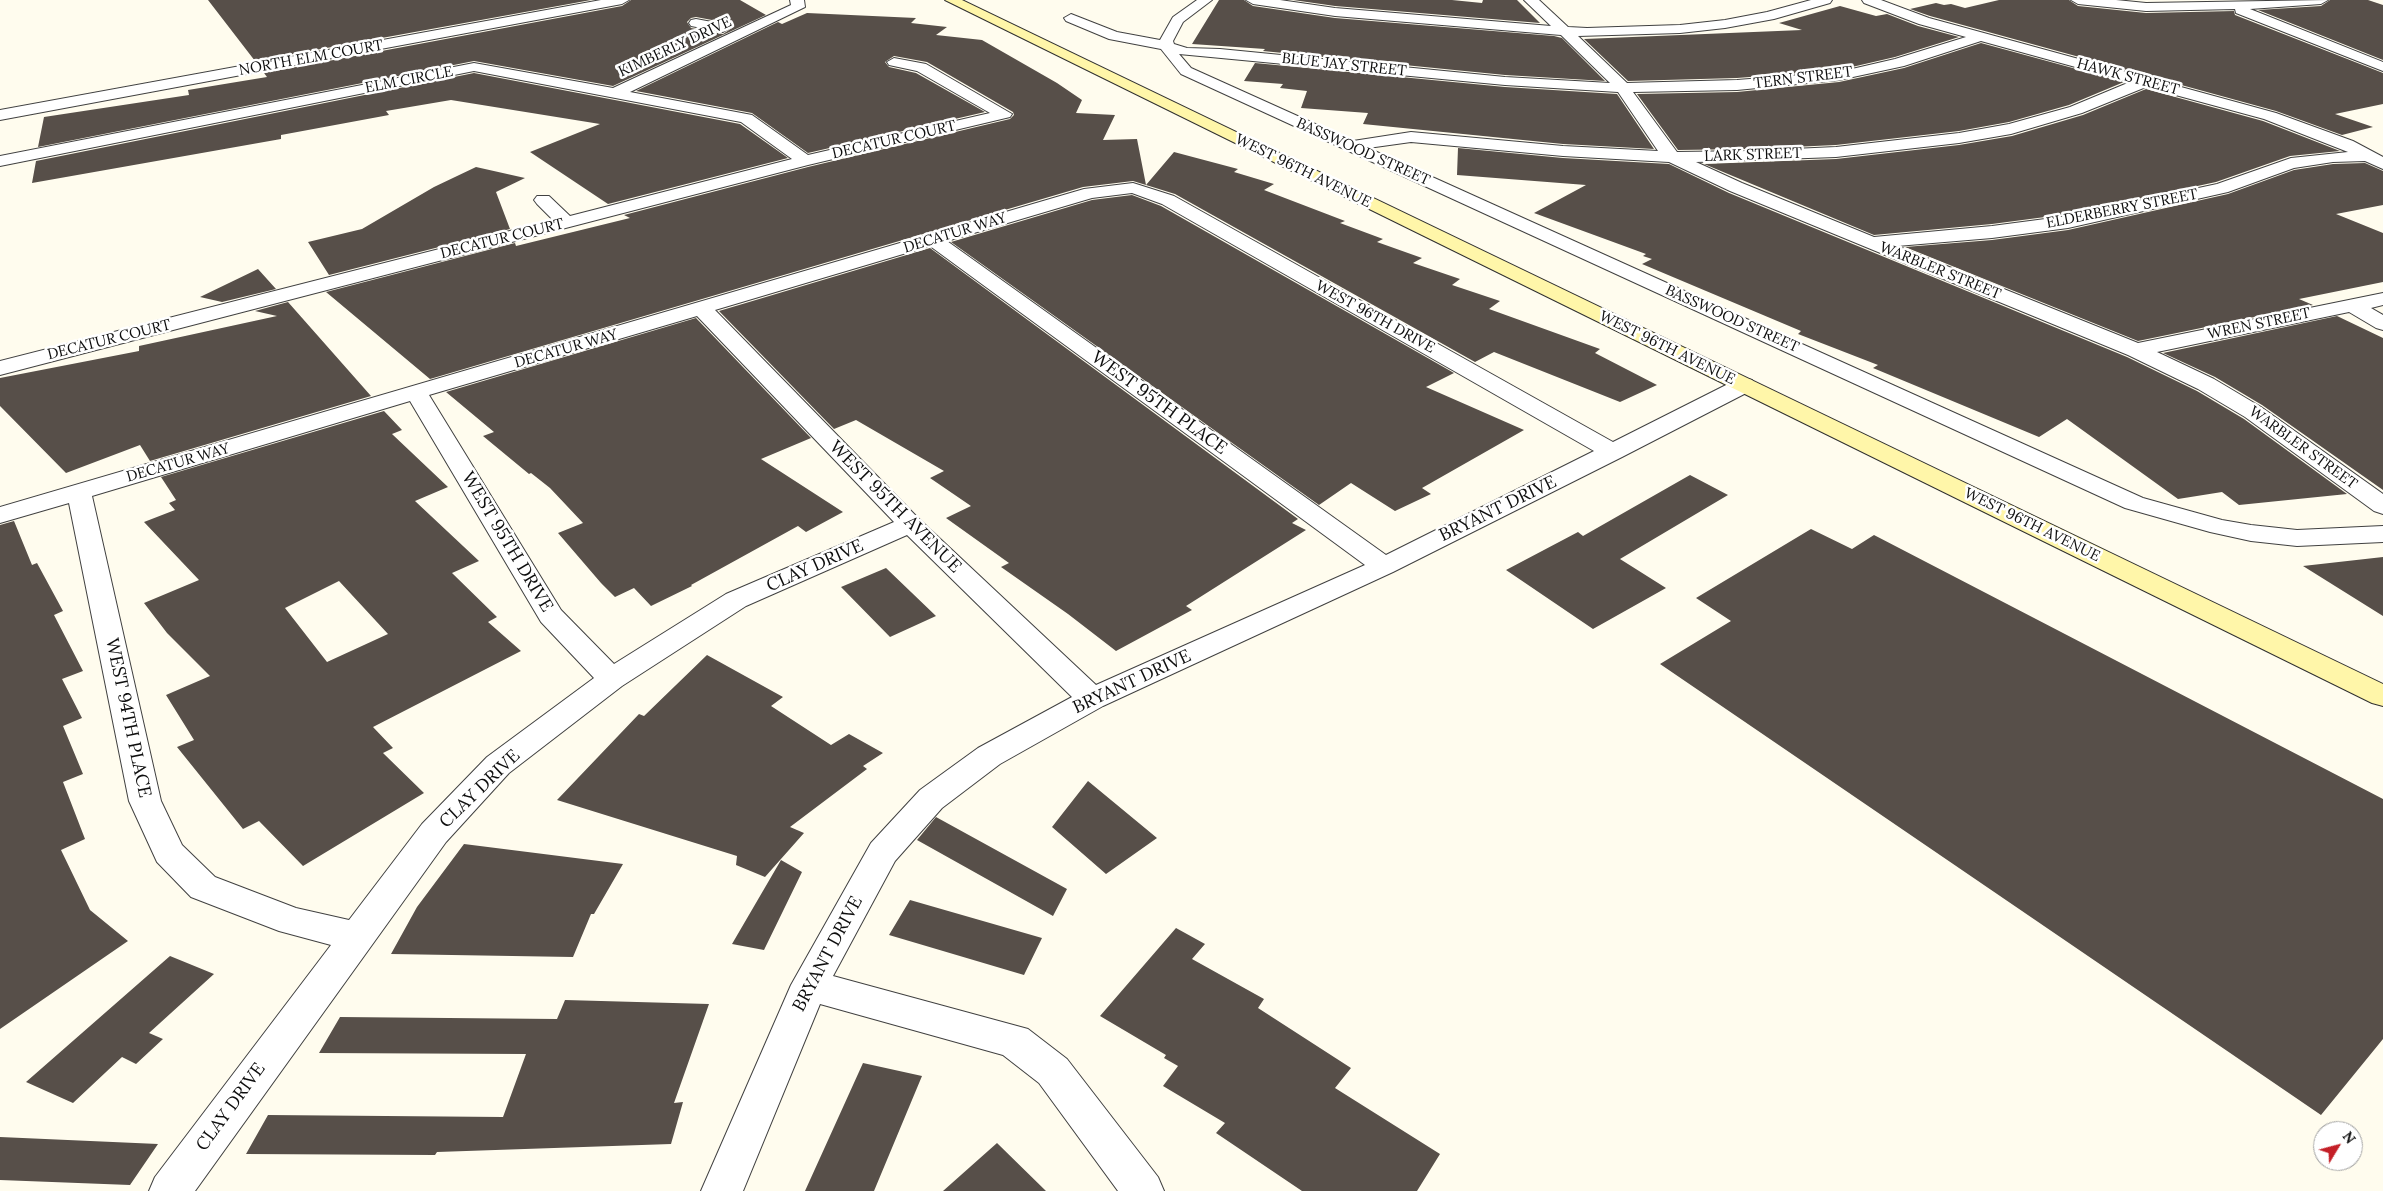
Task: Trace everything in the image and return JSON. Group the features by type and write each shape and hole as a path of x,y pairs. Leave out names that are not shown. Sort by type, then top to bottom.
{"street":[{"name":"NORTH ELM COURT","path":"0,115 622,0"},
{"name":"KIMBERLY DRIVE","path":"610,87 798,7 797,0"},
{"name":"WEST 96TH AVENUE","path":"952,0 2383,696"},
{"path":"1166,47 1170,31 1178,20 1204,0"},
{"path":"1253,0 1335,12 1566,32 1680,29 1725,24 1769,16 1825,0"},
{"name":"WARBLER STREET","path":"1531,0 1598,61 1623,88 1661,145 1672,157 1736,187 2136,350 2206,384 2253,412 2383,506"},
{"name":"HAWK STREET","path":"1869,0 1904,15 1979,37 2270,116 2322,135 2376,160"},
{"path":"2078,0 2128,6 2232,6 2321,0"},
{"path":"2218,0 2382,67"},
{"name":"KIMBERLY DRIVE","path":"660,56 760,9"},
{"name":"BLUE JAY STREET","path":"1071,18 1114,36 1149,41 1186,52 1220,53 1505,81 1623,88"},
{"path":"696,23 723,28"},
{"name":"TERN STREET","path":"1623,88 1737,85 1839,76 1899,64 1979,37"},
{"name":"BASSWOOD STREET","path":"1166,47 1177,64 1186,71 2134,503 2219,528 2251,534 2297,538 2383,534"},
{"name":"DECATUR COURT","path":"0,368 566,222 1004,114 921,67 894,62"},
{"name":"ELM CIRCLE","path":"0,161 474,67 586,89 610,87 746,118 805,162"},
{"name":"LARK STREET","path":"1351,146 1387,139 1411,137 1538,150 1672,157 1836,152 1959,138 2042,121 2076,110 2146,81"},
{"name":"ELDERBERRY STREET","path":"1870,242 1992,232 2068,222 2222,188 2291,163 2333,157 2376,160"},
{"name":"DECATUR WAY","path":"0,515 1090,193 1133,188"},
{"name":"WEST 96TH DRIVE","path":"1133,188 1168,200 1614,452"},
{"path":"543,200 566,222"},
{"name":"WEST 95TH PLACE","path":"933,240 1384,566"},
{"name":"WREN STREET","path":"2136,350 2383,299"},
{"path":"2352,305 2383,324"},
{"name":"WEST 95TH AVENUE","path":"702,309 910,524 1092,699"},
{"name":"BRYANT DRIVE","path":"722,1191 809,985 883,852 931,800 989,756 1092,699 1384,566 1744,385"},
{"name":"WEST 95TH DRIVE","path":"416,392 551,616 612,679"},
{"name":"WEST 94TH PLACE","path":"79,492 145,801 169,853 203,887 292,921 357,937"},
{"name":"CLAY DRIVE","path":"170,1191 434,833 498,765 612,679 736,600 910,524"},
{"path":"809,985 1014,1041 1053,1072 1143,1191"}],"building":[{"path":"208,0 591,0 255,61"},
{"path":"631,0 740,0 766,15 613,86 474,61 38,147 44,117 189,95 188,90 267,77 264,73 622,6","holes":["696,17 728,23 732,28 723,34 691,28 687,22 691,18"]},
{"path":"1219,0 1244,0 1253,6 1335,18 1554,36 1562,38 1605,81 1505,75 1263,51 1265,49 1192,44"},
{"path":"1293,0 1452,0 1482,3 1483,0 1517,0 1540,23 1335,6"},
{"path":"1999,0 2069,0 2078,6 2146,13 2234,11 2235,15 2383,73 2383,104 2335,114 2373,127 2342,135 2276,111 1910,9 1936,3 1951,4 1965,8"},
{"path":"2330,0 2368,0 2383,5 2383,60 2258,10 2321,6"},
{"path":"1840,6 1876,16 1887,14 1918,26 1959,37 1895,57 1839,70 1737,78 1628,81 1584,39 1802,30 1779,23"},
{"path":"807,13 916,18 911,23 947,27 936,35 982,40 1057,83 1082,100 1076,113 1115,115 1103,140 1137,139 1146,185 1133,181 1083,187 430,379 326,292 515,243 516,246 630,218 624,215 808,167 1010,119 1014,115 1013,112 927,62 894,56 885,62 889,67 916,73 985,112 808,153 752,113 636,91 778,22 782,24"},
{"path":"1981,43 2124,82 2069,105 2009,122 1959,131 1836,145 1750,149 1678,150 1637,94 1737,92 1839,82 1904,68"},
{"path":"1255,63 1505,87 1617,94 1654,149 1563,144 1363,124 1368,113 1301,108 1307,91 1280,88 1283,84 1244,81"},
{"path":"474,73 740,124 788,158 608,204 530,152 600,124 451,100 386,111 389,115 281,135 281,139 32,183 36,161"},
{"path":"2146,89 2263,121 2340,151 2290,156 2216,182 2068,214 1992,224 1874,235 1704,164 1836,159 1959,145 2012,136 2083,115"},
{"path":"1458,148 1563,158 1669,164 1729,193 2127,357 2197,391 2244,419 2347,494 2239,505 2222,492 2178,499 2067,419 2039,437 1873,368 1878,365 1798,334 1801,331 1642,264 1652,259 1643,256 1646,254 1534,213 1586,185 1457,175"},
{"path":"1174,152 1238,169 1234,172 1274,184 1264,190 1345,221 1340,223 1383,239 1377,242 1422,258 1413,263 1460,279 1452,285 1500,301 1489,309 1600,349 1595,353 1657,385 1620,402 1494,352 1475,362 1175,194 1146,185"},
{"path":"2365,163 2383,171 2383,205 2336,214 2383,233 2383,282 2299,299 2313,305 2138,341 1905,247 1992,240 2068,230 2228,194 2294,170 2333,164"},
{"path":"476,167 525,178 496,192 510,229 329,275 308,242 362,229 434,187"},
{"path":"1132,195 1161,206 1454,373 1426,387 1524,430 1422,488 1431,494 1395,511 1351,483 1319,505 951,242 1092,200"},
{"path":"930,248 1298,519 1292,523 1306,530 1186,606 1192,610 1116,651 1068,614 1001,567 1009,563 946,518 971,506 930,478 944,471 856,420 834,429 719,311"},
{"path":"258,269 276,289 222,302 200,297"},
{"path":"288,302 371,396 150,461 140,445 66,473 0,406 0,378 139,351 139,346 277,316 255,311"},
{"path":"2337,316 2383,338 2383,490 2262,405 2215,377 2163,353"},
{"path":"696,318 811,438 761,459 843,512 806,532 798,526 692,586 651,606 634,588 615,597 601,583 558,533 583,523 550,488 531,473 529,474 483,436 494,432 446,392"},
{"path":"384,411 402,430 392,434 448,487 415,501 479,561 452,573 497,617 488,622 521,651 373,727 393,748 383,753 424,793 303,866 259,821 243,829 177,747 194,740 166,695 210,676 167,633 144,603 199,580 144,522 175,510 169,503 176,500 161,477","holes":["339,581 388,634 327,662 285,608"]},
{"path":"1690,475 1728,495 1620,559 1666,588 1593,629 1506,570 1578,532 1583,536"},
{"path":"14,521 32,565 37,563 63,611 54,615 83,671 62,679 82,718 63,726 83,774 63,782 85,839 61,850 90,910 128,941 0,1029 0,525"},
{"path":"1811,529 1852,549 1874,535 2383,799 2383,1039 2321,1115 1660,664 1731,621 1696,598"},
{"path":"2383,557 2383,616 2303,566"},
{"path":"886,568 936,616 890,637 841,587"},
{"path":"707,655 783,697 771,706 831,745 849,734 883,753 863,766 867,769 790,827 804,833 765,877 736,865 737,856 557,800 639,714 644,716"},
{"path":"1088,781 1157,838 1106,874 1052,827"},
{"path":"936,817 1067,889 1053,916 917,840"},
{"path":"464,844 623,864 594,914 591,914 573,957 391,954 417,907"},
{"path":"781,860 802,872 764,950 732,944"},
{"path":"910,900 1042,938 1024,975 889,935"},
{"path":"1176,928 1205,944 1192,959 1264,999 1258,1008 1351,1068 1335,1088 1440,1154 1417,1191 1302,1191 1216,1133 1225,1123 1163,1086 1178,1066 1164,1058 1166,1055 1100,1016"},
{"path":"170,956 214,974 149,1033 163,1039 136,1064 122,1057 73,1103 26,1082"},
{"path":"565,1000 709,1004 674,1103 683,1102 671,1144 437,1152 435,1155 246,1154 268,1115 503,1117 526,1054 319,1053 340,1017 557,1019"},
{"path":"863,1063 922,1076 874,1191 805,1191"},
{"path":"0,1137 158,1144 130,1185 0,1180"},
{"path":"997,1143 1046,1191 943,1191"}]}
